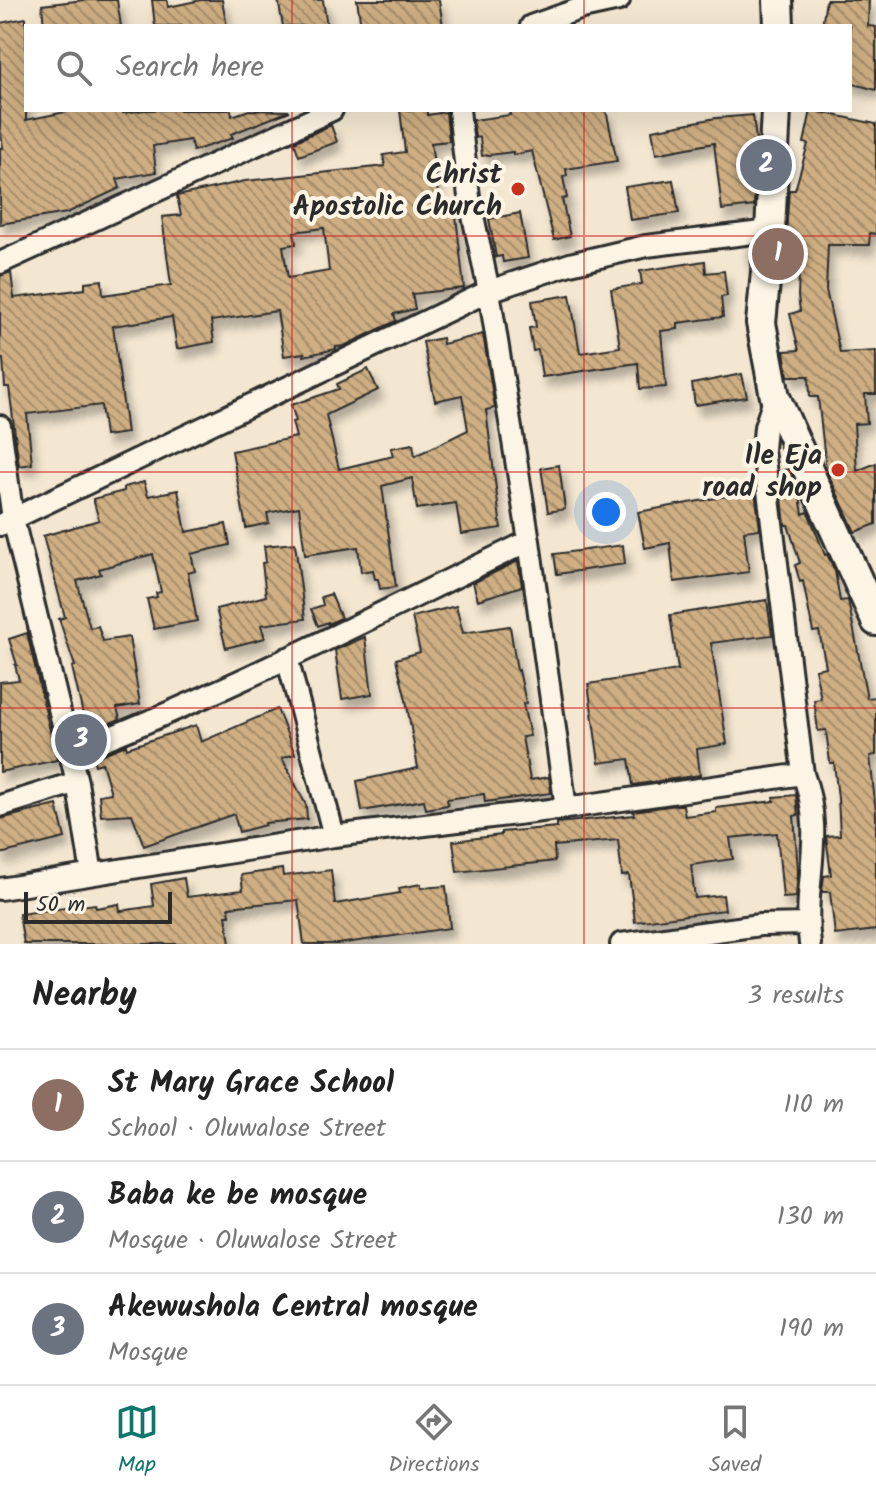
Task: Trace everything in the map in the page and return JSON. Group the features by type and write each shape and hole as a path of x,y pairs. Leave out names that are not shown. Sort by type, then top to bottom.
{"street":[{"path":"537,24 582,8 619,0"},
{"path":"778,0 779,24"},
{"path":"0,263 328,112"},
{"path":"459,112 469,197 489,291 529,541 566,808"},
{"path":"776,112 770,231 761,323 775,397 876,621"},
{"path":"7,522 489,291 570,264 646,246 770,231"},
{"path":"621,944 760,925 809,934 815,831 812,798 803,774 763,450 765,427 775,397"},
{"path":"0,426 7,522 70,753 92,874"},
{"path":"70,753 128,731 287,658 529,541"},
{"path":"287,658 334,836"},
{"path":"0,889 334,836 566,808 803,774"},
{"path":"0,806 77,782"}],"building":[{"path":"117,0 121,24 44,24 42,5"},
{"path":"152,0 167,0 168,7 201,0 222,0 227,24 155,24"},
{"path":"278,0 323,0 327,24 283,24"},
{"path":"357,0 439,0 443,24 361,24"},
{"path":"826,0 869,0 868,26 876,27 876,90 852,84 852,24 822,24"},
{"path":"26,18 26,120 65,112 231,112 232,116 243,112 287,112 231,134 233,138 193,151 190,140 153,146 156,172 117,179 120,188 67,213 0,224 0,148 3,148 0,126 0,23"},
{"path":"400,112 427,112 427,115 446,112 449,141 431,143 440,209 455,207 464,288 412,294 415,309 394,314 396,321 344,346 304,356 304,353 284,356 277,311 211,321 214,342 177,349 172,317 113,326 127,433 105,436 101,405 27,414 32,464 19,466 9,387 5,387 3,359 0,359 0,276 11,272 14,298 85,289 85,282 102,280 103,295 171,285 162,217 181,215 177,196 245,181 385,166 383,155 405,152","holes":["324,228 329,271 288,278 283,246 296,244 294,232"]},
{"path":"509,112 606,112 617,161 566,169 567,176 563,177 567,198 562,199 570,236 554,240 532,151 482,156 480,137 475,138 473,120 510,115"},
{"path":"811,112 876,124 876,234 870,233 869,245 828,245 826,290 840,353 876,351 876,394 865,394 867,423 854,424 857,471 876,463 876,524 855,532 826,469 818,397 810,397 809,376 788,376 784,351 799,350 790,314 800,311 800,249 785,249 789,190 795,190 808,144 804,143"},
{"path":"753,115 757,149 754,206 722,210 714,143 656,154 652,130 716,118"},
{"path":"331,125 337,142 299,156 294,142"},
{"path":"673,180 679,213 630,220 625,187"},
{"path":"520,213 528,258 503,262 502,256 496,257 489,219"},
{"path":"705,261 706,273 724,271 727,296 721,297 723,317 678,323 678,329 661,331 666,387 640,389 638,363 542,377 538,350 533,351 529,328 536,327 532,301 570,295 580,353 620,347 611,289 642,284 640,271"},
{"path":"483,334 495,408 486,410 501,528 461,534 456,503 417,509 412,478 382,486 396,587 380,589 373,570 361,572 358,547 305,555 299,507 267,513 269,523 246,528 232,451 296,437 292,422 296,421 291,405 339,389 337,384 368,369 378,390 326,415 339,469 393,456 391,448 413,444 415,456 468,430 462,395 435,401 423,342 442,338 443,344"},
{"path":"742,374 747,397 695,405 692,384"},
{"path":"559,465 565,509 548,512 541,468"},
{"path":"789,469 799,491 803,514 808,512 825,555 835,571 840,601 848,600 867,698 876,697 876,755 870,756 876,812 876,930 835,935 830,892 822,892 824,876 831,875 826,836 840,835 838,798 826,730 818,731 814,700 821,699 815,669 826,667 819,631 813,632 803,581 800,582 795,565 800,563 788,525 785,525 779,471"},
{"path":"144,482 148,496 178,490 186,532 226,524 230,545 191,554 195,571 188,573 197,621 154,629 147,599 157,597 156,593 161,592 153,554 99,569 101,574 77,581 90,628 98,626 103,641 129,637 140,704 117,708 120,719 87,732 72,667 75,666 59,619 65,617 43,536 99,520 93,499"},
{"path":"755,491 760,529 744,531 749,572 674,582 670,543 645,548 638,512"},
{"path":"295,543 305,619 261,625 265,638 226,648 216,609 266,596 262,563 266,562 264,546"},
{"path":"623,545 625,564 557,574 554,554"},
{"path":"518,561 522,586 478,600 473,583"},
{"path":"331,594 341,618 318,626 311,609 323,605 321,597"},
{"path":"767,600 772,635 711,643 727,744 697,749 700,775 633,785 629,759 599,763 588,684 678,670 670,615"},
{"path":"456,606 463,633 510,626 526,703 523,704 530,736 522,737 530,780 549,777 551,793 485,802 484,794 447,799 448,805 426,809 424,800 362,811 357,781 418,768 396,659 420,652 412,617"},
{"path":"27,633 57,760 0,772 0,682 19,680 9,639"},
{"path":"365,637 372,694 342,699 335,650"},
{"path":"277,709 295,754 282,758 306,805 307,819 265,823 239,832 234,814 144,846 132,814 101,816 99,795 111,793 102,763 95,765 93,758 196,725 201,742"},
{"path":"796,795 796,897 783,898 777,833 730,838 733,859 691,865 695,898 723,895 725,910 635,922 629,875 622,876 618,840 554,846 555,861 457,872 453,841 501,835 501,832 557,827 557,823 634,815 633,811 677,805 683,805 685,816 716,812 716,808"},
{"path":"57,805 65,838 0,854 0,819"},
{"path":"282,869 283,876 331,870 335,904 400,893 399,888 421,884 421,888 446,886 450,928 338,944 304,944 298,900 229,907 230,915 226,915 230,944 24,944 19,914 95,904 96,908 119,904 120,911 154,906 151,884 184,878 187,897 243,890 241,875"}],"place":[{"name":"Baba ke be mosque","path":"766,165"},
{"name":"Christ Apostolic Church","path":"518,189"},
{"name":"St Mary Grace School","path":"778,254"},
{"name":"Ile Eja road shop","path":"838,470"},
{"name":"Akewushola Central mosque","path":"81,740"}]}
